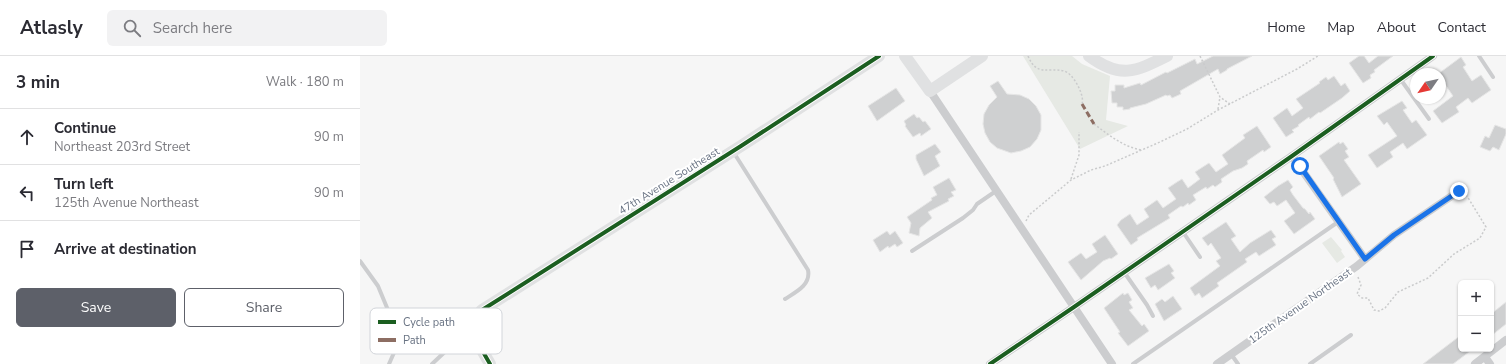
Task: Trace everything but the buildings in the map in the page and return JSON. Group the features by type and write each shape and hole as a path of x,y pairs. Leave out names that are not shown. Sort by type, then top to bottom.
{"street":[{"name":"47th Avenue Southeast","path":"485,308 879,56"},
{"path":"905,56 930,91 1112,364"},
{"path":"930,91 982,56"},
{"path":"1089,56 1101,65 1118,70 1132,71 1166,56"},
{"path":"990,364 1183,232 1401,80 1433,56"},
{"path":"1292,156 1365,259"},
{"name":"125th Avenue Northeast","path":"1217,364 1365,259 1394,235 1459,191"},
{"path":"1475,364 1506,340"},
{"path":"485,354 490,364"},
{"path":"1485,357 1490,364"}],"lane":[{"path":"1479,56 1493,77"},
{"path":"1401,80 1429,119"},
{"path":"732,151 808,270 809,276 804,286 785,300"},
{"path":"912,251 963,218 973,210 977,204 996,191"},
{"path":"1133,364 1338,222"},
{"path":"1183,232 1200,257"},
{"path":"360,261 378,286 387,308"},
{"path":"1124,272 1147,305 1152,316"},
{"path":"1310,364 1351,335"},
{"path":"389,364 393,354"},
{"path":"432,364 443,354"},
{"path":"1231,354 1238,364"}],"path":[{"path":"1028,56 1033,67 1038,69 1065,71 1069,73 1082,94 1082,104"},
{"path":"1200,56 1220,97 1230,104"},
{"path":"1025,223 1029,215 1071,180 1091,170 1105,166 1142,150 1187,128 1218,110 1297,69 1318,56"},
{"path":"1218,110 1220,97"},
{"path":"1094,124 1112,138 1132,148 1142,150"},
{"path":"1071,180 1079,154 1079,132"},
{"path":"1358,277 1361,285 1357,294 1362,298 1368,298 1374,310 1379,311 1385,308 1398,292 1428,278 1454,254 1480,238 1486,227 1467,196"}],"shaded area":[{"path":"1023,56 1072,56 1082,64 1110,76 1106,120 1128,126 1080,149"},
{"path":"1331,237 1342,250 1341,251 1345,257 1337,263 1322,243"}],"marked path":[{"path":"1082,104 1094,124"}],"cycle path":[{"path":"485,308 741,146 879,56"},
{"path":"990,364 1292,156 1433,56"},
{"path":"484,354 490,364"}],"route":[{"path":"1300,166 1365,259 1394,235 1459,191"}]}
